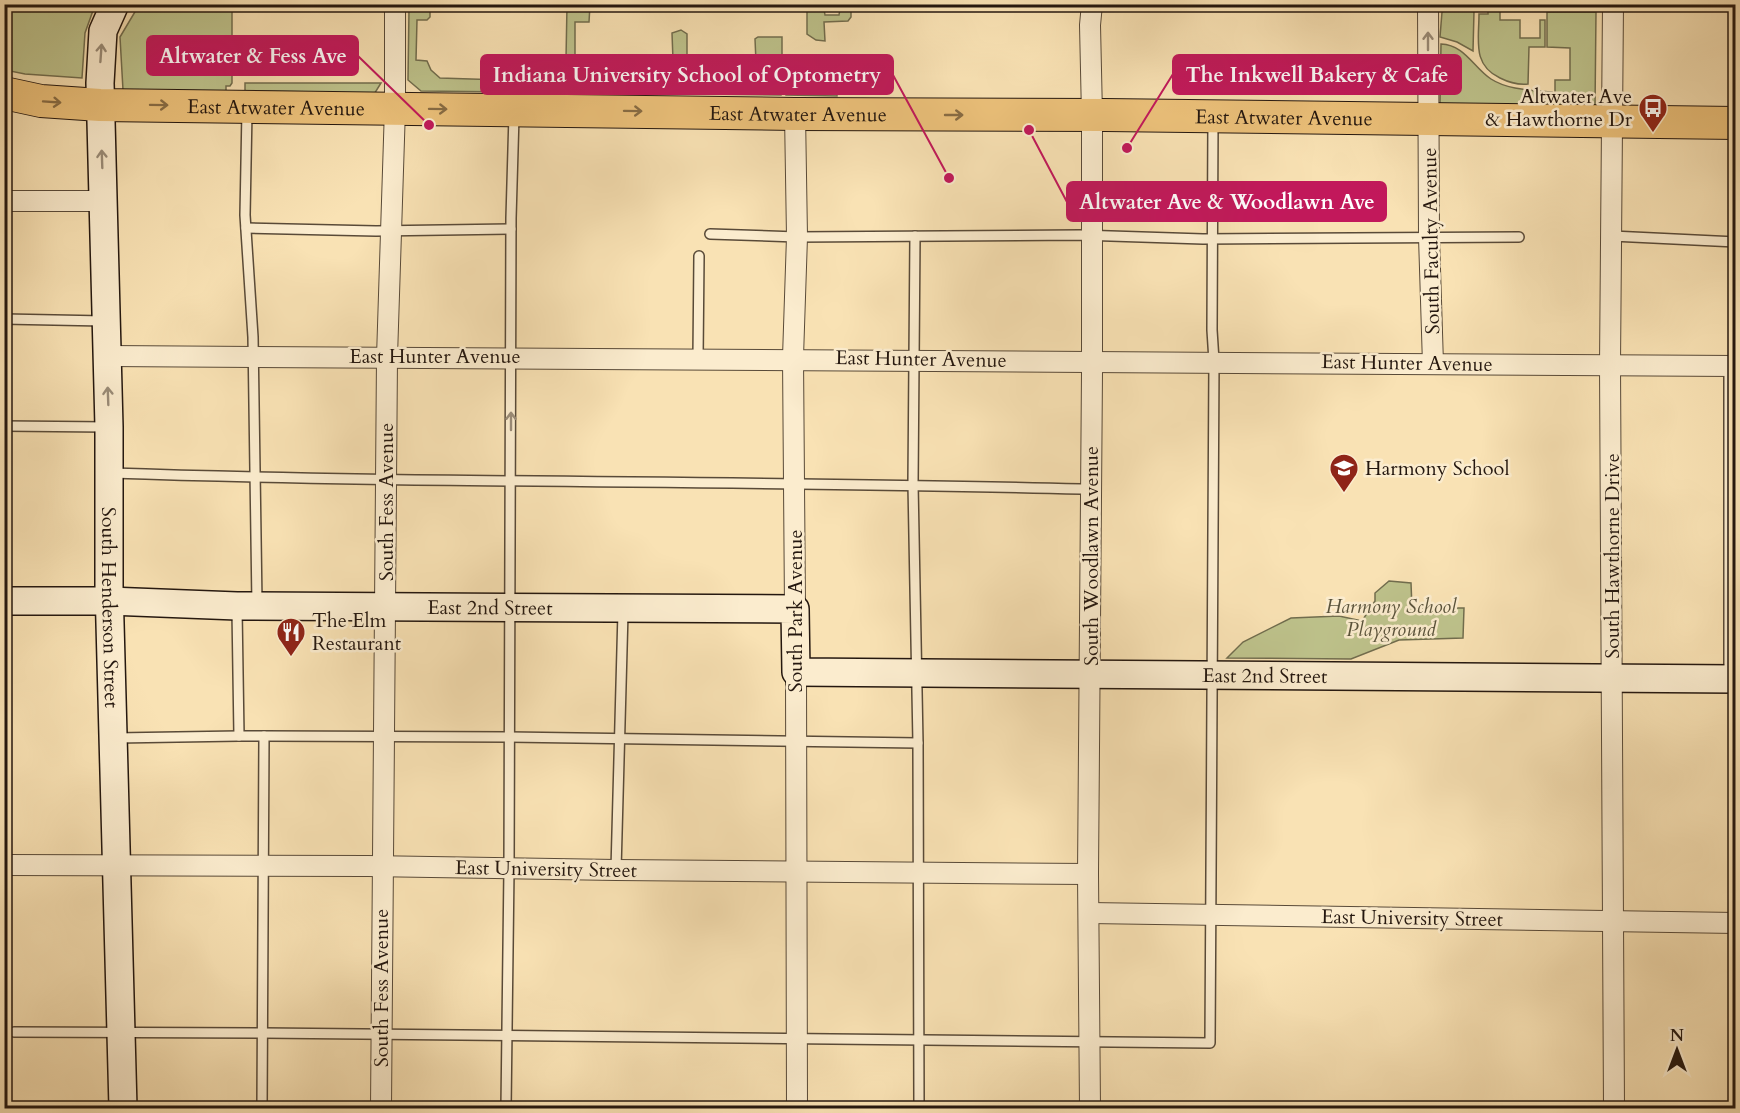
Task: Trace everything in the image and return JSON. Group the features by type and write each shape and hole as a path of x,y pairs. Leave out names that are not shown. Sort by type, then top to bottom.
{"main road":[{"name":"East Atwater Avenue","path":"4,93 41,101 100,105 1736,123"}],"street":[{"name":"South Henderson Street","path":"115,4 103,31 100,53 100,105 109,427 109,601 123,1108"},
{"name":"South Fess Avenue","path":"381,1108 387,357 395,4"},
{"name":"South Woodlawn Avenue","path":"1090,1108 1088,874 1092,362 1090,25 1092,4"},
{"name":"South Faculty Avenue","path":"1428,4 1429,237 1433,364"},
{"name":"South Hawthorne Drive","path":"1613,4 1614,122 1610,365 1614,1108"},
{"name":"South Park Avenue","path":"795,114 797,237 793,357 797,1108"},
{"path":"4,201 104,201"},
{"name":"East Hunter Avenue","path":"107,356 793,357 1092,362 1732,366"},
{"name":"East 2nd Street","path":"4,601 109,601 247,606 795,609"},
{"name":"East 2nd Street","path":"795,672 1732,679"},
{"name":"East University Street","path":"4,865 382,866 1088,874"},
{"name":"East University Street","path":"1089,913 1736,923"}],"lane":[{"path":"239,736 254,476 253,337 246,228 247,106"},
{"path":"506,1108 510,737 511,229 514,110"},
{"path":"14,1032 1210,1043 1213,117"},
{"path":"246,228 511,229"},
{"path":"710,234 797,237 1092,236 1396,239 1519,237"},
{"path":"915,236 913,484 918,743 919,1108"},
{"path":"1612,236 1736,242"},
{"path":"698,357 699,256"},
{"path":"4,319 107,322"},
{"path":"1732,366 1732,679"},
{"path":"4,426 109,427"},
{"path":"108,473 387,479 913,484 1081,489"},
{"path":"616,870 623,609"},
{"path":"262,1108 264,736"},
{"path":"113,738 385,736 918,743"}],"green space":[{"path":"5,4 95,5 85,33 82,78 25,74 5,70"},
{"path":"430,4 430,17 427,20 417,20 416,60 427,61 431,70 440,78 532,81 570,74 604,81 781,83 781,95 421,91 408,80 409,9 413,5"},
{"path":"139,5 232,5 232,83 226,86 226,91 123,90 120,37"},
{"path":"567,5 590,5 589,22 575,22 575,59 566,59"},
{"path":"807,5 814,9 824,9 825,15 839,15 840,9 848,9 851,17 848,21 824,22 825,41 816,40 807,34"},
{"path":"1468,8 1474,11 1473,51 1457,42 1440,37 1442,12 1447,9"},
{"path":"1488,9 1500,9 1500,20 1520,20 1520,38 1540,38 1540,20 1545,20 1545,47 1529,47 1528,84 1517,84 1491,73 1481,59 1478,42 1479,14 1488,14"},
{"path":"1547,12 1596,12 1595,109 1555,108 1555,80 1570,80 1570,48 1547,47"},
{"path":"681,30 687,34 687,60 673,60 672,33"},
{"path":"782,37 782,63 756,62 755,39"},
{"path":"1441,44 1463,52 1485,74 1498,83 1520,89 1552,92 1552,109 1440,105"},
{"path":"816,59 838,59 837,96 786,95 786,83 799,77"},
{"path":"245,83 381,83 373,96 332,96 322,92 245,91"},
{"name":"Harmony School Playground","path":"1389,581 1411,583 1412,608 1464,608 1463,638 1399,640 1351,659 1227,658 1243,642 1291,618 1339,616 1362,621 1375,601 1375,593"}],"place":[{"name":"Altwater & Fess Ave","path":"429,125"},
{"name":"Altwater Ave & Woodlawn Ave","path":"1029,130"},
{"name":"Altwater Ave & Hawthorne Dr","path":"1653,134"},
{"name":"The Inkwell Bakery & Cafe","path":"1127,148"},
{"name":"Indiana University School of Optometry","path":"949,178"},
{"name":"Harmony School","path":"1344,494"},
{"name":"The Elm Restaurant","path":"291,658"}]}
